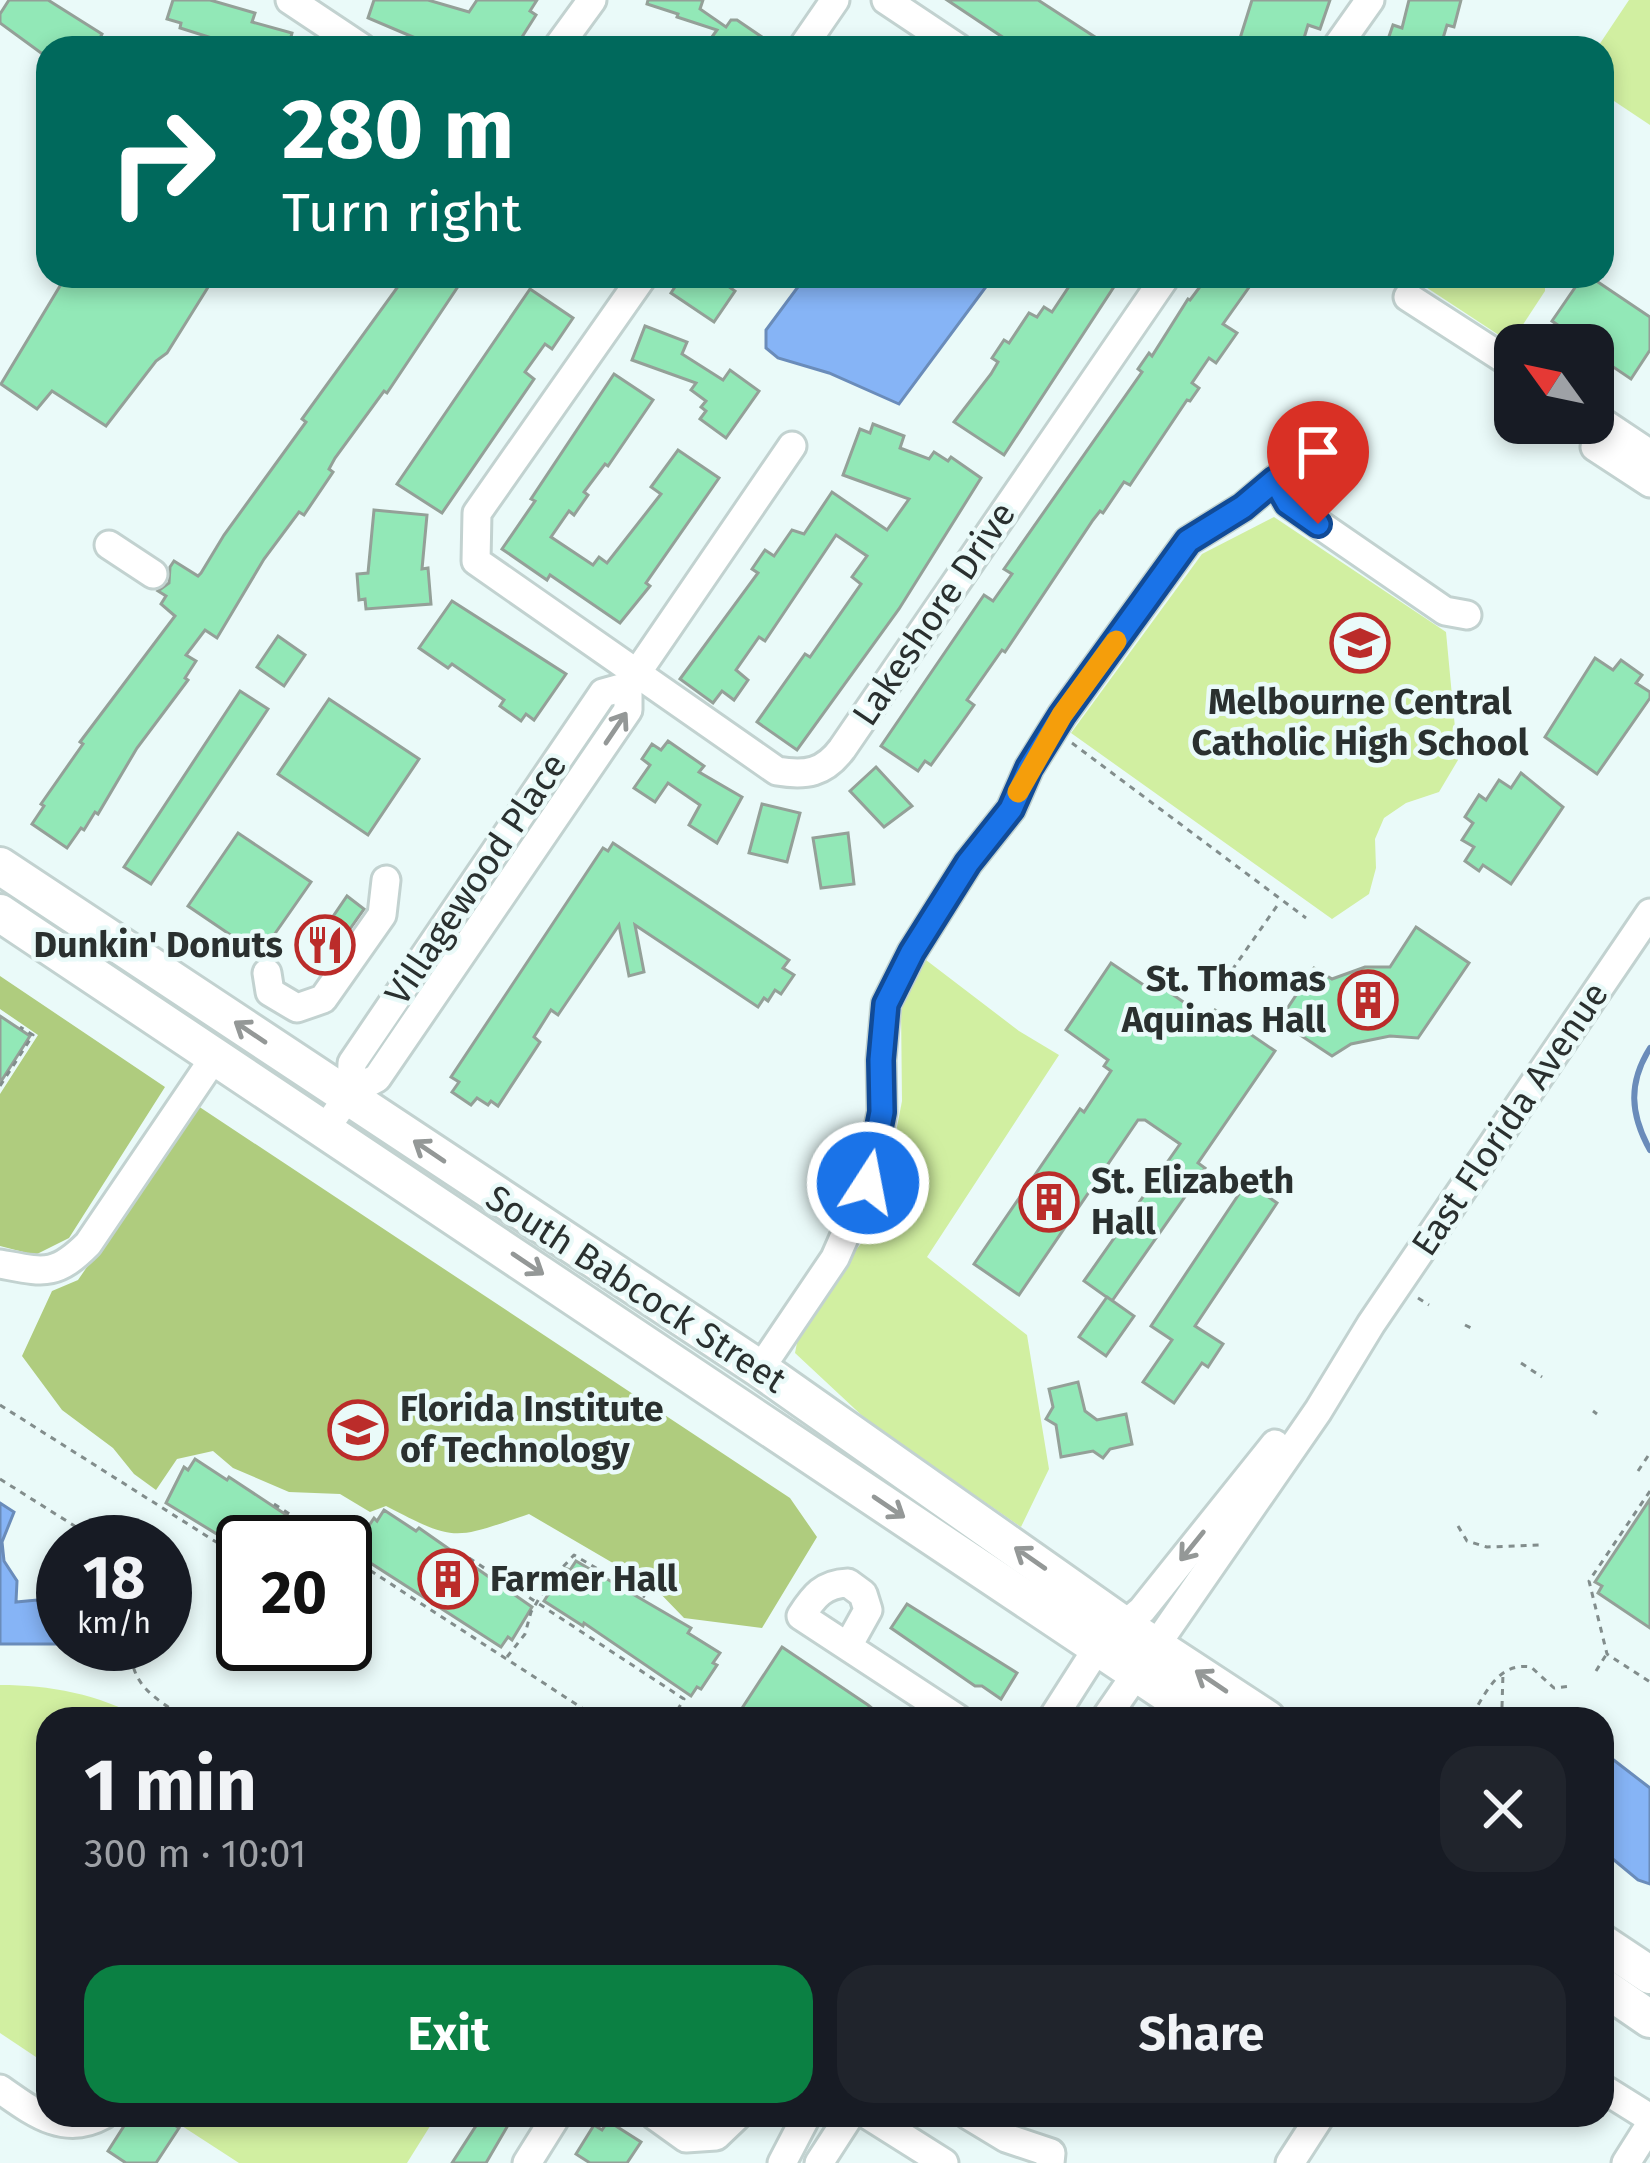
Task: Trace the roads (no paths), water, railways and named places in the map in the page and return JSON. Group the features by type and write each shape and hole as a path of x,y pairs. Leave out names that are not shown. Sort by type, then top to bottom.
{"main road":[{"name":"South Babcock Street","path":"0,866 760,1369 1128,1648 1192,1707"},
{"name":"South Babcock Street","path":"0,913 1128,1648 1244,1707"},
{"path":"1614,1950 1650,1975"},
{"path":"1614,1994 1650,2019"}],"street":[{"path":"290,0 344,36"},
{"path":"566,36 592,0"},
{"path":"810,36 835,0"},
{"path":"886,0 940,36"},
{"path":"1344,36 1370,0"},
{"path":"631,680 476,560 477,513 635,288"},
{"name":"Lakeshore Drive","path":"631,680 777,771 808,773 826,767 1158,288"},
{"path":"1408,297 1494,352"},
{"path":"1614,430 1650,454"},
{"name":"Villagewood Place","path":"326,1128 349,1094 376,1078 628,710 631,680 792,446"},
{"path":"1595,447 1650,483"},
{"path":"760,1369 835,1258 868,1183 882,1112 886,1004 912,952 968,863 1011,809 1029,768 1055,728 1188,541 1243,507 1275,480 1288,503 1444,611 1467,615"},
{"path":"109,545 153,574"},
{"name":"Villagewood Place","path":"349,1094 352,1063 526,806 603,693 631,680"},
{"path":"526,806 550,823"},
{"path":"267,974 270,992 284,1004 310,1006 323,999 382,915 386,880"},
{"name":"East Florida Avenue","path":"1128,1648 1371,1324 1650,913"},
{"path":"0,1264 36,1271 65,1266 88,1244 216,1055"},
{"path":"848,1646 940,1707"},
{"path":"1065,1707 1128,1648"},
{"path":"1109,1707 1128,1648"},
{"path":"0,2089 36,2113"},
{"path":"1614,2096 1650,2121 1626,2163"},
{"path":"527,2163 550,2127"},
{"path":"671,2127 686,2138 716,2136 725,2127"},
{"path":"782,2163 801,2127"},
{"path":"819,2163 842,2127"},
{"path":"887,2127 944,2163"},
{"path":"988,2127 1050,2158"},
{"path":"1290,2163 1313,2127"}],"water":[{"path":"797,288 985,288 899,404 829,373 778,358 766,348 766,330"},
{"path":"0,1503 14,1512 2,1542 4,1561 17,1581 16,1602 36,1600 36,1644 0,1644"},
{"path":"1614,1760 1650,1788 1650,1884 1614,1860"}],"waterway":[{"path":"1650,1048 1638,1074 1634,1099 1638,1124 1650,1150"}],"place":[{"name":"Melbourne Central Catholic High School","path":"1360,643"},
{"name":"Dunkin' Donuts","path":"325,945"},
{"name":"St. Thomas Aquinas Hall","path":"1368,1000"},
{"name":"St. Elizabeth Hall","path":"1049,1202"},
{"name":"Florida Institute of Technology","path":"358,1430"},
{"name":"Farmer Hall","path":"448,1579"}]}
